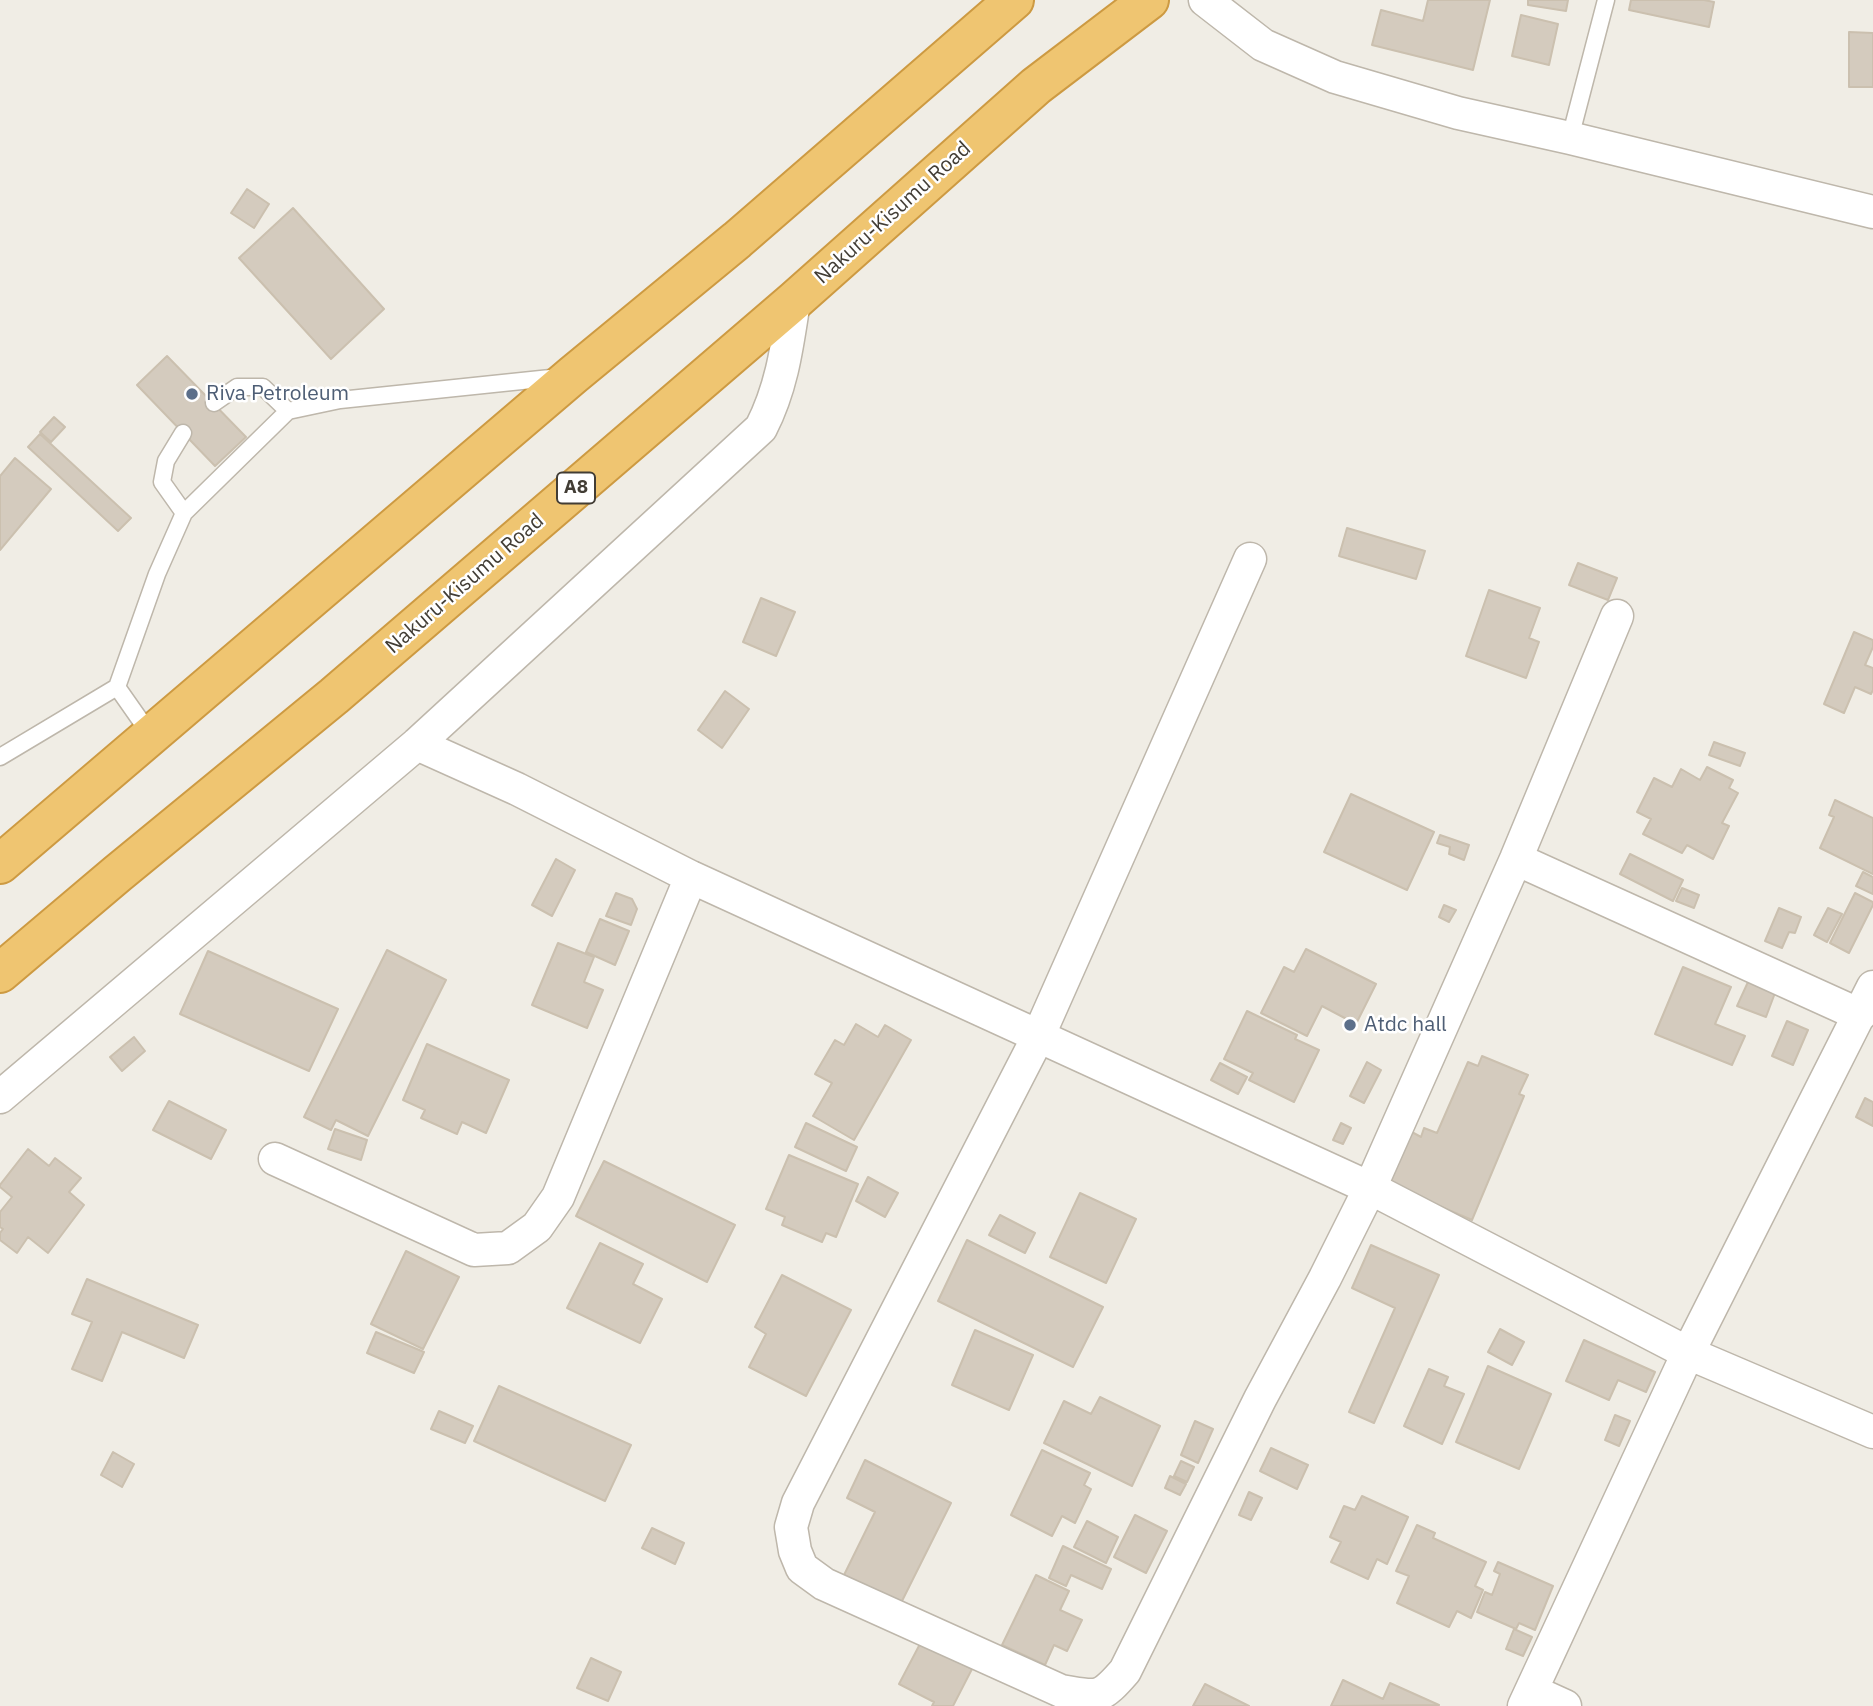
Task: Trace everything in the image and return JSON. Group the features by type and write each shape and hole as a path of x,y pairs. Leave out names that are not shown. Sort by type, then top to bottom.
{"highway":[{"path":"0,864 573,375 737,240 1014,0"},
{"name":"Nakuru-Kisumu Road","path":"0,973 334,696 794,301 1036,86 1149,0"}],"street":[{"path":"1205,0 1263,45 1335,77 1458,113 1873,212"},
{"path":"0,1097 416,744 761,428 772,407 783,370 794,301"},
{"path":"1250,559 1038,1037 798,1503 791,1527 795,1551 802,1568 824,1584 1061,1691 1094,1697 1110,1689 1125,1671 1260,1399 1370,1188 1516,859 1617,617"},
{"path":"416,744 517,789 691,877 1370,1188 1688,1353 1873,1432"},
{"path":"1516,859 1866,1001 1688,1353 1528,1699 1564,1706"},
{"path":"275,1159 474,1250 508,1248 537,1227 558,1197 691,877"}],"lane":[{"path":"1570,138 1606,0"},
{"path":"0,757 117,687 157,574 184,513 288,411 340,400 573,375"},
{"path":"214,403 237,387 263,387 288,411"},
{"path":"183,433 166,461 162,482 184,513"},
{"path":"117,687 150,734"}],"building":[{"path":"1428,0 1490,0 1473,70 1372,45 1381,10 1423,21"},
{"path":"1528,0 1568,0 1566,11 1528,5"},
{"path":"1631,0 1714,2 1709,27 1629,10"},
{"path":"1521,15 1558,24 1549,65 1512,56"},
{"path":"1849,32 1873,33 1873,87 1849,87"},
{"path":"247,189 269,204 254,228 231,213"},
{"path":"293,208 384,309 331,359 239,258"},
{"path":"167,356 246,437 215,466 137,385"},
{"path":"54,417 65,427 51,442 40,432"},
{"path":"40,434 131,518 118,531 28,447"},
{"path":"15,458 51,489 0,550 0,476"},
{"path":"1347,528 1425,551 1416,579 1339,556"},
{"path":"1578,563 1617,578 1608,600 1569,585"},
{"path":"1489,590 1540,608 1529,638 1539,642 1526,678 1466,656"},
{"path":"761,598 795,612 776,656 743,642"},
{"path":"1854,632 1873,640 1873,647 1865,665 1873,668 1873,690 1871,694 1855,687 1844,713 1824,704"},
{"path":"725,691 749,709 722,748 698,730"},
{"path":"1714,742 1745,753 1740,766 1709,755"},
{"path":"1707,767 1733,780 1729,788 1738,793 1722,823 1729,826 1713,859 1687,845 1682,853 1643,834 1651,819 1637,812 1654,778 1672,787 1681,769 1700,780"},
{"path":"1351,794 1434,832 1407,890 1324,852"},
{"path":"1835,800 1873,818 1873,874 1820,848 1834,817 1829,815"},
{"path":"1440,835 1469,845 1464,860 1449,854 1450,847 1437,843"},
{"path":"1630,854 1683,880 1673,901 1620,874"},
{"path":"556,859 575,870 552,916 532,905"},
{"path":"1863,872 1873,877 1873,894 1856,886"},
{"path":"1682,888 1699,895 1694,908 1676,901"},
{"path":"616,893 632,899 637,909 631,925 606,916"},
{"path":"1855,893 1873,902 1873,905 1849,953 1830,943"},
{"path":"1444,905 1456,910 1449,922 1439,917"},
{"path":"1779,908 1801,917 1795,933 1789,932 1782,948 1765,941"},
{"path":"1828,908 1842,914 1827,942 1814,935"},
{"path":"600,919 629,931 615,965 586,952"},
{"path":"558,943 594,957 584,982 603,990 587,1028 532,1005"},
{"path":"1306,949 1376,984 1356,1024 1322,1006 1307,1036 1261,1013 1284,967 1294,972"},
{"path":"387,950 446,980 368,1136 336,1120 331,1130 304,1117"},
{"path":"208,951 338,1009 309,1071 180,1014"},
{"path":"1683,967 1731,987 1715,1024 1745,1036 1732,1065 1655,1034"},
{"path":"1748,982 1775,993 1766,1017 1737,1006"},
{"path":"1247,1011 1297,1035 1295,1039 1319,1050 1294,1102 1249,1080 1253,1073 1224,1059"},
{"path":"1787,1021 1808,1030 1793,1065 1772,1056"},
{"path":"856,1024 878,1037 885,1025 911,1040 854,1140 813,1116 832,1083 815,1074 835,1040 844,1045"},
{"path":"134,1037 145,1051 122,1071 110,1057"},
{"path":"427,1044 509,1080 486,1133 462,1122 457,1134 421,1118 425,1110 403,1100"},
{"path":"1482,1056 1528,1075 1519,1094 1524,1096 1472,1220 1388,1184 1410,1131 1421,1137 1424,1128 1437,1133 1468,1062 1478,1066"},
{"path":"1367,1062 1381,1070 1364,1103 1350,1096"},
{"path":"1220,1063 1247,1077 1238,1094 1211,1080"},
{"path":"1865,1098 1873,1102 1873,1126 1856,1117"},
{"path":"169,1101 226,1130 211,1159 153,1130"},
{"path":"806,1123 857,1147 846,1171 795,1147"},
{"path":"1341,1123 1351,1128 1343,1144 1333,1140"},
{"path":"335,1129 367,1140 361,1160 328,1149"},
{"path":"28,1149 49,1166 55,1158 81,1178 69,1192 84,1205 48,1253 28,1237 17,1253 0,1240 3,1229 0,1227 0,1212 12,1197 0,1185"},
{"path":"789,1155 858,1184 836,1237 826,1233 822,1242 782,1225 785,1217 766,1209"},
{"path":"604,1161 735,1225 707,1282 576,1216"},
{"path":"868,1177 898,1193 885,1217 856,1201"},
{"path":"1080,1193 1136,1219 1106,1283 1050,1257"},
{"path":"1000,1215 1035,1233 1025,1253 989,1235"},
{"path":"967,1240 1103,1307 1073,1367 938,1301"},
{"path":"600,1243 643,1264 633,1284 662,1299 640,1343 567,1308"},
{"path":"1371,1245 1439,1275 1374,1423 1349,1412 1395,1308 1352,1288"},
{"path":"406,1251 459,1277 423,1349 371,1324"},
{"path":"782,1275 851,1310 806,1396 749,1367 766,1334 755,1327"},
{"path":"87,1279 198,1325 184,1358 122,1332 102,1381 72,1369 92,1322 72,1314"},
{"path":"1500,1329 1524,1342 1512,1365 1488,1352"},
{"path":"975,1330 1033,1355 1009,1410 952,1385"},
{"path":"376,1332 424,1352 414,1373 367,1353"},
{"path":"1584,1340 1655,1372 1646,1392 1618,1380 1609,1400 1566,1381"},
{"path":"1488,1366 1551,1394 1519,1469 1456,1442"},
{"path":"1429,1369 1448,1377 1444,1386 1464,1394 1442,1444 1404,1426"},
{"path":"499,1386 631,1445 605,1501 474,1441"},
{"path":"1100,1397 1160,1426 1132,1486 1044,1443 1064,1401 1091,1414"},
{"path":"439,1411 473,1426 465,1443 431,1429"},
{"path":"1615,1415 1630,1421 1619,1446 1605,1440"},
{"path":"1195,1421 1213,1429 1198,1463 1181,1455"},
{"path":"1271,1448 1308,1465 1297,1489 1260,1471"},
{"path":"1042,1450 1090,1473 1084,1485 1091,1489 1075,1523 1062,1516 1052,1536 1011,1515"},
{"path":"113,1452 134,1464 122,1487 101,1475"},
{"path":"865,1460 951,1503 901,1603 844,1575 875,1512 847,1498"},
{"path":"1181,1461 1194,1467 1187,1482 1174,1476"},
{"path":"1170,1476 1186,1484 1180,1495 1165,1488"},
{"path":"1249,1492 1262,1498 1251,1520 1239,1515"},
{"path":"1362,1496 1408,1517 1387,1564 1377,1559 1368,1579 1331,1562 1341,1542 1330,1537 1344,1506 1355,1510"},
{"path":"1135,1515 1167,1531 1146,1573 1114,1557"},
{"path":"1087,1521 1118,1537 1106,1563 1074,1547"},
{"path":"1417,1525 1435,1533 1433,1538 1486,1562 1475,1586 1483,1590 1471,1618 1457,1611 1449,1627 1397,1603 1409,1576 1396,1571"},
{"path":"652,1528 684,1543 675,1564 642,1548"},
{"path":"1063,1546 1111,1569 1102,1589 1071,1575 1066,1586 1049,1578"},
{"path":"1498,1562 1553,1586 1535,1630 1519,1623 1516,1629 1477,1612 1485,1592 1492,1595 1500,1574 1494,1571"},
{"path":"1036,1575 1069,1591 1060,1610 1082,1620 1067,1651 1054,1645 1045,1665 1002,1645"},
{"path":"1514,1629 1532,1637 1523,1656 1506,1649"},
{"path":"921,1642 972,1669 953,1706 932,1706 934,1702 899,1684"},
{"path":"591,1658 621,1672 608,1701 577,1688"},
{"path":"1343,1680 1383,1699 1390,1683 1439,1705 1331,1706"},
{"path":"1205,1684 1249,1706 1193,1706"}],"place":[{"name":"Riva Petroleum","path":"192,394"},
{"name":"Atdc hall","path":"1350,1025"}]}
